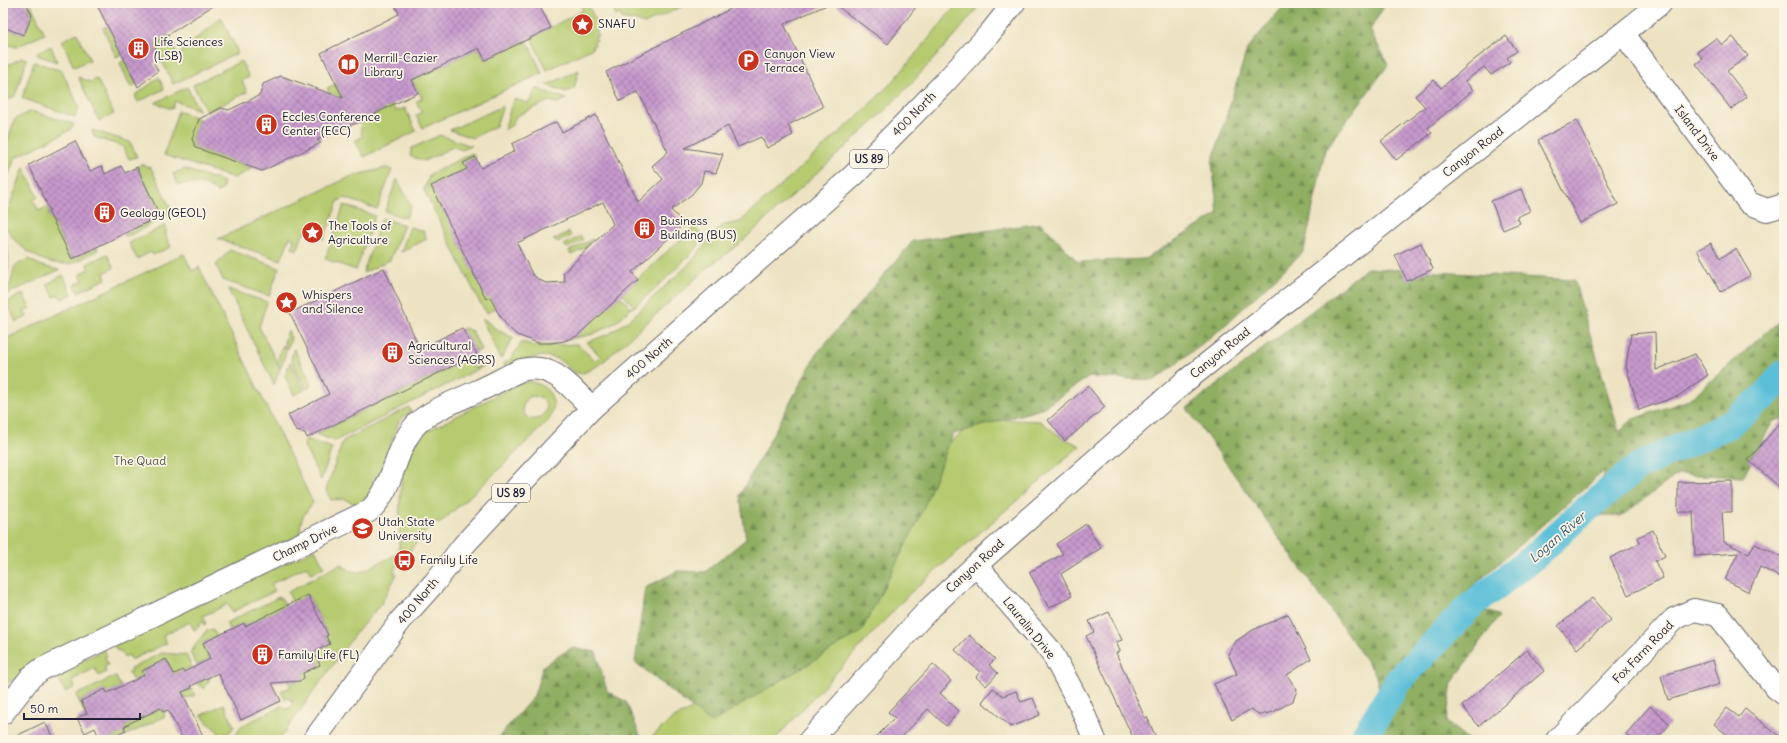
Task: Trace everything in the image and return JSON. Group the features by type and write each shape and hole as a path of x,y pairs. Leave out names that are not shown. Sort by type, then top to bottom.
{"street":[{"name":"400 North","path":"314,740 401,620 463,546 592,408 854,175 947,80 990,33 1014,3"},
{"name":"Canyon Road","path":"810,740 928,610 976,565 1183,383 1662,3"},
{"name":"Island Drive","path":"1623,33 1749,203 1767,210 1784,205"},
{"name":"Champ Drive","path":"3,713 31,678 42,669 369,511 378,503 384,494 400,450 414,426 425,417 442,408 523,370 539,369 550,372 566,382 592,408"},
{"name":"Lauralin Drive","path":"976,565 1051,651 1080,705 1095,740"},
{"name":"Fox Farm Road","path":"1557,740 1674,619 1694,610 1718,615 1776,688 1784,694"}],"green space":[{"path":"580,3 587,3 599,28 596,29 598,36 595,37 597,40 594,42 595,45 592,46 593,48 547,70 531,38 583,10"},
{"path":"610,3 690,3 644,24 634,20 623,20 620,14 616,16"},
{"path":"958,3 981,3 958,32 908,87 871,124 738,245 711,265 604,361 583,373 577,373 562,362 554,358 544,356 505,367 504,363 510,360 522,342 536,346 577,344 595,361 600,356 587,342 609,334 629,320 689,264 721,226 740,222 860,114 896,78"},
{"path":"1286,3 1386,3 1370,30 1388,65 1325,150 1304,251 1222,328 1155,380 1089,377 1041,409 953,434 919,519 861,632 711,723 635,662 645,588 677,571 705,572 746,539 740,495 817,353 913,241 1041,223 1078,262 1145,259 1218,214 1212,163 1247,49"},
{"path":"31,5 45,34 16,47 3,43 3,27 24,35 32,15 28,7"},
{"path":"221,17 238,53 173,84 154,44 168,35 178,55"},
{"path":"107,26 109,27 122,54 116,57 103,28"},
{"path":"77,33 90,60 74,67 62,41"},
{"path":"527,40 542,73 423,128 416,116 422,112 416,102 422,98 412,80 479,48 485,60"},
{"path":"51,46 57,62 37,55 38,52"},
{"path":"22,58 27,59 15,96 3,102 3,67"},
{"path":"125,60 136,84 131,88 120,63"},
{"path":"241,61 249,77 242,81 247,92 207,112 193,85"},
{"path":"34,62 62,71 79,107 75,117 22,98"},
{"path":"579,70 574,88 566,92 547,85"},
{"path":"78,77 90,82 97,79 114,114 99,121"},
{"path":"159,77 164,89 138,102 135,96"},
{"path":"336,84 354,121 345,124 327,88"},
{"path":"187,87 199,110 175,101 172,109 155,103"},
{"path":"538,89 566,99 558,103 549,101 516,116 512,125 504,130 513,100 516,99 527,103 531,101 535,90"},
{"path":"392,105 396,111 405,108 416,131 364,157 355,141 362,137 360,122"},
{"path":"503,106 496,126 472,138 450,130"},
{"path":"31,111 74,124 70,130 15,158 3,190 3,154 15,119"},
{"path":"178,111 199,119 192,139 196,148 253,168 234,178 164,155"},
{"path":"92,130 130,142 137,157 129,159 122,146 94,137"},
{"path":"440,135 471,146 462,150 453,147 424,161 410,156 412,148"},
{"path":"472,153 475,157 464,163 468,172 460,172 431,186 496,308 487,313 480,303 424,190 430,174"},
{"path":"141,164 151,168 173,213 126,237 124,233 160,216 137,167"},
{"path":"24,167 38,197 33,200 39,211 48,206 50,211 48,212 72,259 97,247 98,250 73,263 62,264 39,258 28,252 18,243 10,234 5,224 3,213 8,210"},
{"path":"386,168 392,170 377,209 345,198 338,201 324,239 304,232 297,250 292,248 294,239 290,237 281,260 218,239 352,176"},
{"path":"184,169 224,182 222,190 217,192 198,184 178,185 173,174"},
{"path":"397,179 411,205 406,218 385,211"},
{"path":"344,205 375,216 356,270 325,259"},
{"path":"382,218 404,225 390,260 363,273"},
{"path":"166,225 166,237 171,247 153,255 151,252 137,259 129,243"},
{"path":"410,227 423,231 427,239 401,252"},
{"path":"695,228 698,230 700,235 699,244 696,249 656,288 613,324 593,334 566,340 620,296 631,308 634,306 622,294 689,231"},
{"path":"3,231 7,245 9,265 3,285"},
{"path":"569,232 571,236 559,242 553,240"},
{"path":"581,236 583,240 567,248 564,245"},
{"path":"593,239 585,248 571,255 569,251"},
{"path":"230,250 279,268 269,296 223,280 216,265"},
{"path":"107,254 114,268 104,273 106,279 78,292 75,284 83,281 80,274 89,269 87,264"},
{"name":"The Quad","path":"184,254 192,271 199,267 313,503 301,521 301,534 22,677 3,684 3,340"},
{"path":"28,259 42,266 59,270 3,296 11,282 15,266"},
{"path":"1367,268 1574,280 1619,432 1633,419 1689,400 1784,317 1784,420 1773,421 1743,477 1678,474 1621,516 1590,516 1605,470 1458,599 1499,616 1452,683 1446,722 1469,740 1373,740 1386,715 1375,673 1187,408"},
{"path":"63,275 72,294 62,299 59,295 54,297 47,284"},
{"path":"228,289 267,302 259,327 280,369 274,385"},
{"path":"23,294 30,308 24,311 27,317 16,322 7,302"},
{"path":"484,319 496,329 513,338 501,359 482,320"},
{"path":"465,328 472,331 481,350 476,352 472,344 469,344 462,330"},
{"path":"288,331 291,338 287,350 284,342"},
{"path":"283,345 286,352 281,368 277,361"},
{"path":"294,349 311,382 309,388 306,389 291,359"},
{"path":"469,358 474,368 487,362 488,364 335,441 316,434"},
{"path":"290,362 304,390 294,395 285,376"},
{"path":"523,382 538,384 549,392 552,398 553,405 549,420 491,477 439,524 434,521 395,569 394,574 397,574 381,604 355,634 279,740 226,740 237,734 241,726 282,706 286,709 290,708 293,704 292,701 288,698 285,699 281,691 291,687 288,681 300,681 304,678 303,673 320,665 314,652 330,644 326,636 328,635 308,595 293,603 288,592 341,564 350,571 361,572 395,555 399,547 400,501 404,471 408,457 415,444 425,432","holes":["529,396 540,397 546,403 544,414 539,418 528,418 524,413 523,405"]},
{"path":"409,407 411,411 399,421 375,489 360,506 344,499 331,500 326,490 343,441"},
{"path":"978,419 1040,421 1060,436 1080,446 909,594 774,740 648,740 672,719 794,658 923,465"},
{"path":"306,439 332,448 321,480 304,446"},
{"path":"315,549 324,567 311,574 307,566 271,584 275,591 232,612 228,604 203,616 206,624 204,625 202,621 199,623 200,626 194,630 190,622 163,635 167,643 131,660 129,655 124,657 120,650 117,651 114,645"},
{"path":"279,597 279,599 281,598 286,606 245,626 244,624 230,630 226,623"},
{"path":"212,629 217,636 203,643 210,659 197,665 190,653 205,632"},
{"path":"571,648 596,652 607,691 626,702 642,740 496,740 534,696 543,666"},
{"path":"104,650 107,656 105,657 108,665 104,668 106,672 99,676 95,668 72,680 75,687 65,692 56,673"},
{"path":"162,653 186,655 192,667 174,674 166,659 142,671 144,675 133,681 128,672 131,671 130,669"},
{"path":"116,677 121,687 107,693 105,689 81,701 87,713 85,714 76,695"},
{"path":"209,677 210,679 204,689 197,683"},
{"path":"192,688 195,695 185,699 182,693"},
{"path":"224,704 234,726 231,731 222,736 206,721 202,715"},
{"path":"161,708 165,711 164,717 116,740 107,740 126,731 124,727"}],"building":[{"path":"3,3 26,3 32,15 24,35 3,27"},
{"name":"Life Sciences (LSB)","path":"96,3 217,3 154,44 161,59 154,63 158,71 138,87"},
{"path":"394,3 538,3 551,28 485,60 479,48 412,80 418,93 360,122 317,140 321,143 262,171 196,148 192,139 199,119 221,108 229,110 260,95 263,84 281,76 343,98 321,53 399,14"},
{"path":"742,3 831,3 784,24 823,107 788,125 793,135 767,148 761,137 738,147 728,126 685,148 723,154 716,173 704,171 701,183 692,194 671,210 684,224 632,272 638,280 577,336 564,341 538,343 517,335 507,326 490,297 486,299 431,186 467,169 463,163 475,157 481,168 515,151 512,144 556,122 562,132 596,115 638,202 663,179 652,166 668,152 638,92 620,101 606,72","holes":["603,202 613,224 563,273 565,282 546,283 539,280 532,274 517,243"]},
{"path":"833,3 919,3 888,44"},
{"path":"1506,36 1517,51 1507,58 1510,62 1491,75 1484,67 1465,81 1473,90 1428,128 1432,133 1396,160 1381,141 1425,107 1415,96 1434,80 1441,88 1474,60"},
{"path":"1733,37 1748,56 1727,71 1747,97 1731,109 1696,64 1703,59 1697,52 1716,38 1722,45"},
{"path":"1577,120 1618,204 1580,223 1538,140"},
{"name":"Geology (GEOL)","path":"75,141 90,171 102,166 105,174 121,166 125,173 137,167 160,216 72,259 48,211 50,211 29,165"},
{"path":"1521,189 1530,211 1517,217 1520,223 1503,230 1491,201"},
{"path":"1421,243 1433,269 1407,281 1395,255"},
{"path":"1711,243 1720,258 1736,249 1751,275 1721,292 1697,250"},
{"name":"Agricultural Sciences (AGRS)","path":"384,268 420,349 462,328 477,354 307,438 305,433 296,431 288,415 329,394 290,313"},
{"path":"1655,332 1656,370 1695,354 1708,375 1678,396 1639,410 1626,366 1631,334"},
{"path":"1088,386 1105,407 1065,441 1048,420"},
{"path":"1784,418 1784,491 1748,460"},
{"path":"1732,481 1732,512 1722,512 1724,542 1749,554 1755,544 1784,558 1784,579 1760,567 1749,592 1725,580 1738,553 1695,556 1693,512 1678,512 1678,482"},
{"path":"1086,524 1101,548 1061,574 1072,596 1049,608 1029,572 1063,554 1056,544"},
{"path":"1653,530 1665,556 1655,561 1663,578 1628,595 1610,558 1640,543 1638,537"},
{"name":"Family Life (FL)","path":"308,595 328,635 326,636 330,644 314,652 320,665 303,673 304,678 300,681 272,683 281,701 241,720 218,673 182,692 205,740 183,740 168,710 163,712 161,708 132,722 124,727 126,731 107,740 100,740 95,728 85,733 77,718 87,713 81,701 105,689 107,693 133,681 144,675 142,671 166,659 174,674 183,670 184,672 210,659 203,643 244,623 245,626"},
{"path":"1592,598 1611,620 1577,649 1558,626"},
{"path":"1109,612 1122,640 1116,642 1120,651 1116,653 1145,718 1147,717 1157,740 1134,740 1086,636 1094,632 1089,621"},
{"path":"1288,614 1311,659 1287,675 1297,690 1293,701 1273,712 1260,715 1251,709 1232,720 1214,684 1237,674 1228,654 1236,641 1253,630"},
{"path":"969,635 995,659 989,665 998,673 986,686 976,677 980,672 955,650"},
{"path":"1527,650 1544,671 1479,726 1462,706"},
{"path":"1713,660 1720,684 1668,700 1661,676"},
{"path":"933,664 951,681 940,693 959,711 946,726 928,709 899,740 873,740 895,718 888,712"},
{"path":"993,688 1003,696 1016,691 1021,702 1033,698 1040,715 1011,727 982,702"},
{"path":"1650,706 1670,724 1656,740 1633,740 1626,734"},
{"path":"1727,708 1739,717 1745,709 1784,740 1733,740 1714,724"},
{"path":"45,722 54,740 8,740"}],"waterway":[{"name":"Logan River","path":"1362,740 1399,680 1469,607 1535,556 1577,517 1639,466 1728,425 1764,397 1784,373"}],"place":[{"name":"SNAFU","path":"582,24"},
{"name":"Life Sciences (LSB)","path":"138,49"},
{"name":"Canyon View Terrace","path":"749,61"},
{"name":"Merrill-Cazier Library","path":"348,65"},
{"name":"Eccles Conference Center (ECC)","path":"267,124"},
{"name":"Geology (GEOL)","path":"104,213"},
{"name":"Business Building (BUS)","path":"644,228"},
{"name":"The Tools of Agriculture","path":"313,233"},
{"name":"Whispers and Silence","path":"286,302"},
{"name":"Agricultural Sciences (AGRS)","path":"393,353"},
{"name":"Utah State University","path":"362,529"},
{"name":"Family Life","path":"404,560"},
{"name":"Family Life (FL)","path":"262,655"}]}
